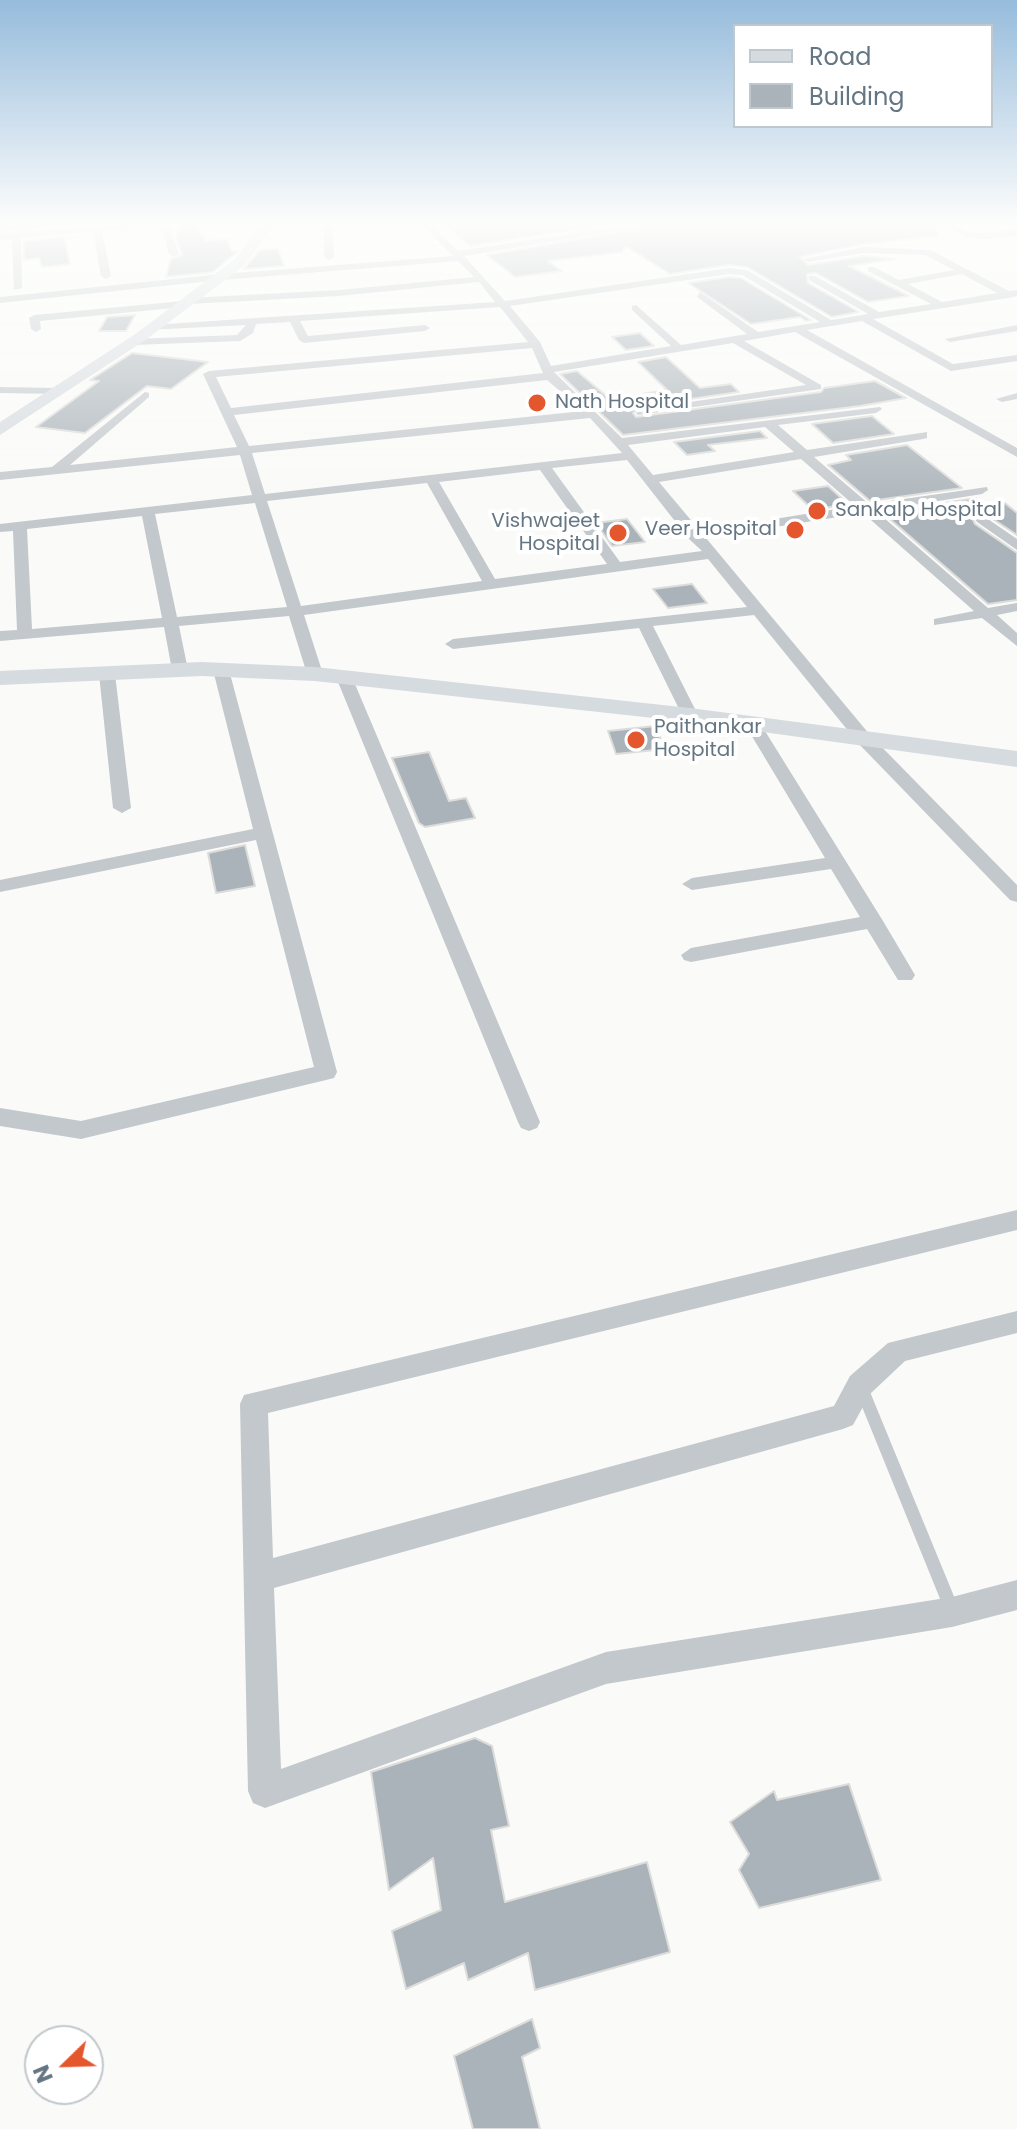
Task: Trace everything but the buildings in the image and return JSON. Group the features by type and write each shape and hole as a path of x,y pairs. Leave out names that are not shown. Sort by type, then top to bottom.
{"street":[{"path":"34,320 36,329"},
{"path":"0,430 162,320"},
{"path":"152,328 266,320"},
{"path":"295,320 304,340 425,328"},
{"path":"516,320 536,344 547,373 619,442 864,739 1017,896"},
{"path":"649,320 680,349"},
{"path":"735,320 758,337"},
{"path":"824,320 832,325"},
{"path":"227,412 547,373 858,320"},
{"path":"867,320 951,368 1017,358"},
{"path":"133,342 240,338 249,331 252,321"},
{"path":"950,339 1017,328"},
{"path":"799,330 1017,453"},
{"path":"642,413 817,387 737,341"},
{"path":"315,674 298,611 245,451 209,374 536,344"},
{"path":"0,390 59,391"},
{"path":"55,471 145,395"},
{"path":"1002,399 1017,396"},
{"path":"619,442 876,409"},
{"path":"0,476 593,414"},
{"path":"767,422 1017,641"},
{"path":"648,480 923,435"},
{"path":"0,528 628,456"},
{"path":"544,466 616,567"},
{"path":"431,479 491,585"},
{"path":"694,536 982,490"},
{"path":"148,512 180,670"},
{"path":"982,519 1017,546"},
{"path":"20,526 25,634"},
{"path":"0,636 298,611 710,554"},
{"path":"939,622 1017,607"},
{"path":"453,644 757,610"},
{"path":"644,623 690,715"},
{"path":"0,678 180,670 315,674 690,715 1017,759"},
{"path":"0,1117 81,1130 326,1072 221,670"},
{"path":"107,674 122,808"},
{"path":"344,677 529,1122"},
{"path":"752,723 905,975"},
{"path":"0,886 264,833"},
{"path":"692,884 837,862"},
{"path":"995,870 1017,865"},
{"path":"691,955 873,921"},
{"path":"1017,1220 254,1404 265,1791 606,1668 952,1612 1017,1595"},
{"path":"259,1577 843,1416 860,1385 897,1351 1017,1322"}],"lane":[{"path":"860,1385 952,1612"}],"place":[{"name":"Nath Hospital","path":"537,403"},
{"name":"Sankalp Hospital","path":"817,511"},
{"name":"Veer Hospital","path":"795,530"},
{"name":"Vishwajeet Hospital","path":"618,533"},
{"name":"Paithankar Hospital","path":"636,740"}]}
